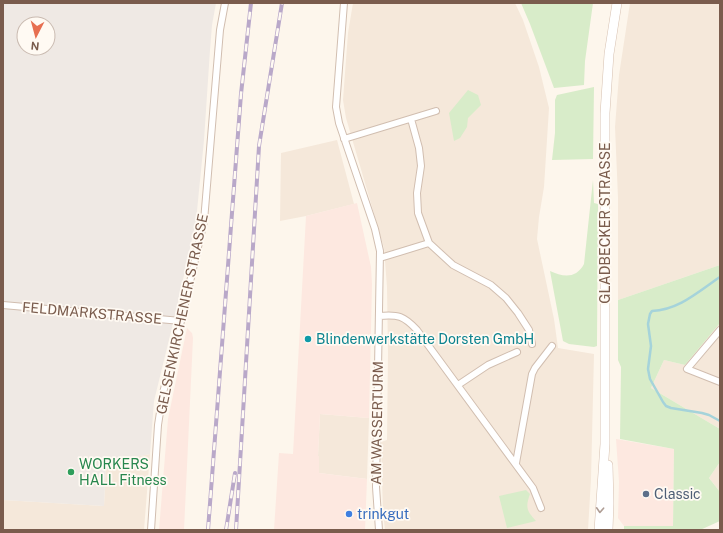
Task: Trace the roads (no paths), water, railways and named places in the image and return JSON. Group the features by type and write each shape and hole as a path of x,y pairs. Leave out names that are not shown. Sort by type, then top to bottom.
{"main road":[{"name":"GLADBECKER STRASSE","path":"599,530 605,444 605,113 610,47 617,3"},
{"name":"GLADBECKER STRASSE","path":"605,444 608,468 608,530"}],"street":[{"name":"GELSENKIRCHENER STRASSE","path":"151,530 159,419 163,393 204,221 219,37 225,3"},
{"name":"AM WASSERTURM","path":"344,3 336,107 344,139 375,229 379,244 380,258 376,486 379,530"},
{"path":"344,139 436,111"},
{"path":"411,119 419,148 421,166 417,193 418,213 429,243 453,266 491,285 506,298 529,330 532,344"},
{"path":"380,258 429,243"},
{"name":"FELDMARKSTRASSE","path":"3,305 181,321"},
{"path":"379,316 397,316 410,322 516,463 533,488 541,508"},
{"path":"720,330 687,369 720,382"},
{"path":"516,463 532,374 552,346"},
{"path":"458,385 488,364 517,352"}],"waterway":[{"path":"720,277 688,299 671,307 652,311 648,324 651,346 648,369 650,379 663,402 666,406 671,408 702,413 720,421"}],"railway":[{"path":"208,530 241,94 251,3"},
{"path":"236,530 259,146 282,3"},
{"path":"226,530 235,473"}],"place":[{"name":"Blindenwerkstätte Dorsten GmbH","path":"308,339"},
{"name":"WORKERS HALL Fitness","path":"71,472"},
{"name":"Classic","path":"646,494"},
{"name":"trinkgut","path":"349,514"}]}
